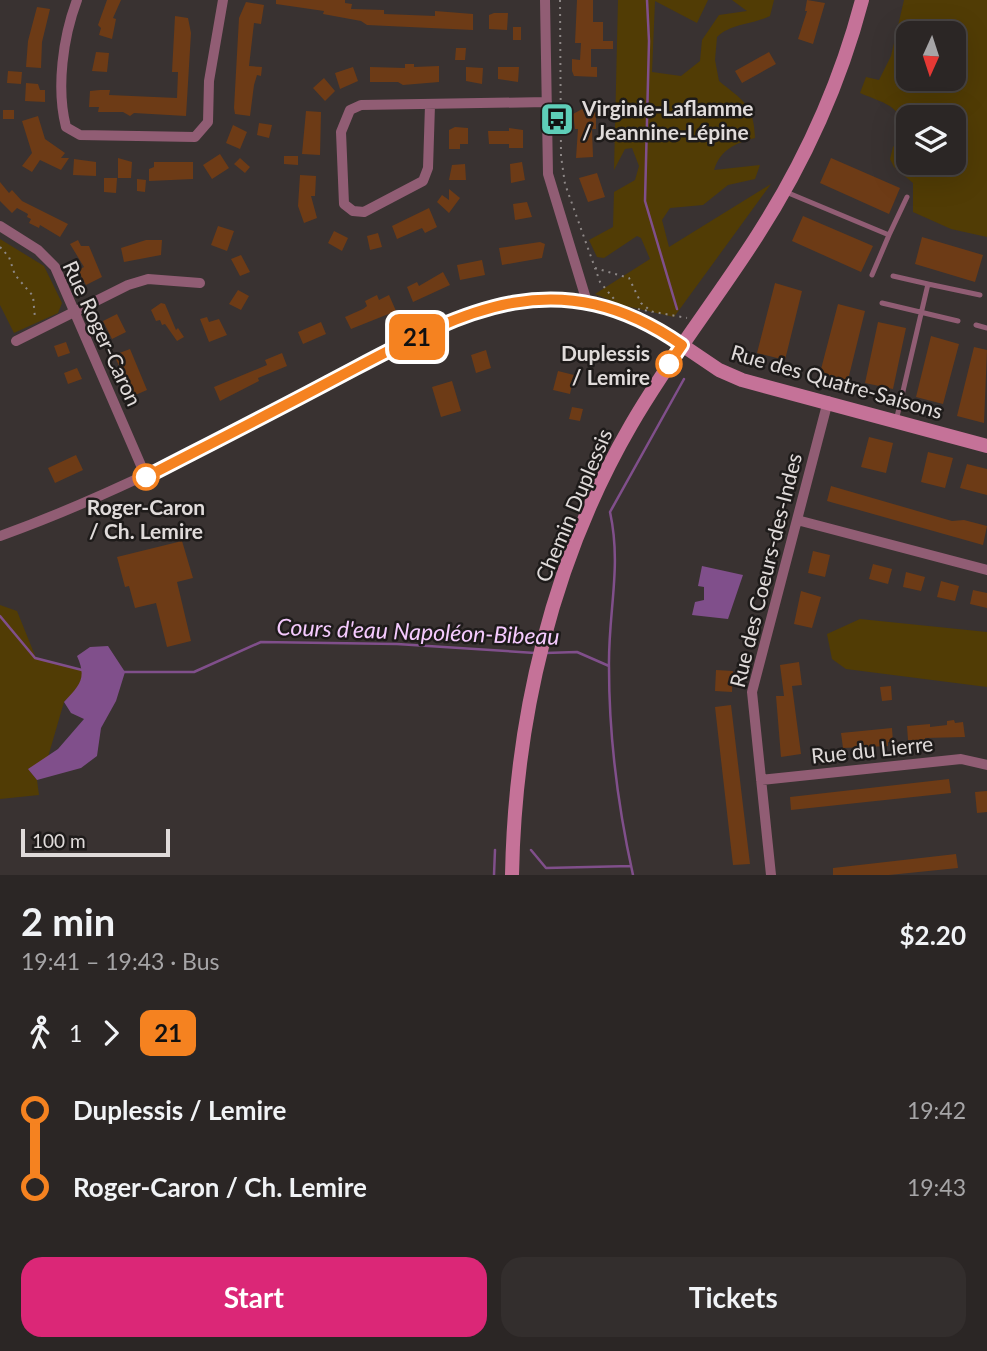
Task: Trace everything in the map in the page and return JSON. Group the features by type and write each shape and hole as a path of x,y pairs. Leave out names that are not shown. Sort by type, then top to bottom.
{"street":[{"path":"77,0 68,22 60,105 66,127 80,135 195,137 208,122 209,81 223,0"},
{"path":"545,0 548,174 587,302"},
{"name":"Chemin Duplessis","path":"512,875 524,731 540,653 556,597 583,524 630,427 784,191 821,119 862,0"},
{"path":"430,105 428,168 423,181 372,209 358,213 353,211 342,199 341,132 351,110 361,105 547,102"},
{"name":"Rue Roger-Caron","path":"0,226 37,250 55,267 146,477"},
{"path":"16,341 128,285 148,279 200,283"},
{"path":"0,536 85,505 146,477 397,346 471,312 531,300 587,302 645,322 682,345"},
{"name":"Rue des Quatre-Saisons","path":"682,345 729,375 987,446"},
{"name":"Rue des Coeurs-des-Indes","path":"771,875 752,692 828,401"},
{"path":"797,520 987,570"},
{"name":"Rue du Lierre","path":"761,780 961,759 987,765"}],"lane":[{"path":"784,191 889,235"},
{"path":"872,275 907,197"},
{"path":"893,276 980,295"},
{"path":"896,421 928,284"},
{"path":"882,303 958,321"},
{"path":"976,326 987,328"}],"path":[{"path":"561,0 561,156 565,184 600,282 616,302"},
{"path":"0,247 9,257 15,275 33,296 34,316 40,329"},
{"path":"593,264 604,272 629,278 641,303 653,313"},
{"path":"636,308 683,316 697,324"}],"shaded area":[{"path":"618,0 708,0 697,23 655,1 652,72 681,76 700,61 702,40 719,15 747,11 732,0 774,0 770,16 729,29 717,37 715,60 719,81 740,98 749,110 755,138 729,148 720,157 714,170 760,165 755,179 728,185 703,205 670,208 662,220 669,247 771,184 674,317 622,305 595,294 650,259 641,238 637,236 604,258 597,257 589,240 613,227 614,192 635,180 639,166 632,148 625,149 614,170"},
{"path":"904,0 987,0 987,237 951,229 913,212 913,183 904,175 966,175 966,105 896,105 896,111 887,104 860,93 866,77 879,80 891,56 896,34 896,91 966,91 966,21 899,21"},
{"path":"896,144 896,169 890,159"},
{"path":"0,239 44,266 62,303 58,313 14,333 0,305"},
{"path":"702,566 743,575 728,619 692,615 695,602 704,600 704,587 698,586"},
{"path":"0,605 17,611 36,658 84,671 82,684 64,702 48,757 28,769 37,780 39,795 0,799"},
{"path":"860,619 987,632 987,687 846,669 832,659 827,634"},
{"path":"108,646 125,672 116,701 101,728 97,756 81,768 37,780 28,769 58,749 84,719 71,713 64,702 82,676 77,656 90,647"}],"building":[{"path":"107,0 121,0 113,18 116,19 112,39 99,35 101,28 98,25"},
{"path":"276,0 345,0 345,3 352,4 351,9 384,10 384,14 435,16 435,11 473,14 473,30 367,25 361,21 323,14 324,11 276,4"},
{"path":"577,0 593,0 593,22 603,22 603,41 613,41 613,49 591,49 591,67 597,67 597,77 574,76 572,71 572,59 580,60 581,43 575,43"},
{"path":"807,0 825,3 813,44 798,39 807,11"},
{"path":"246,2 264,5 261,24 254,23 249,66 262,67 261,76 257,75 254,85 250,116 235,114 234,108 239,18"},
{"path":"37,7 50,9 42,42 41,68 26,67 28,41"},
{"path":"508,13 507,30 489,29 489,15"},
{"path":"175,16 188,18 191,33 186,116 134,113 130,116 123,112 98,112 99,107 89,107 90,91 110,90 109,95 177,98 178,72 172,72"},
{"path":"513,27 521,27 521,40 513,40"},
{"path":"456,48 466,48 465,60 455,60"},
{"path":"96,52 109,53 107,72 92,71"},
{"path":"769,52 776,64 742,83 735,71"},
{"path":"405,64 414,64 414,67 439,66 439,82 403,85 398,82 370,82 370,67 405,68"},
{"path":"353,67 358,81 340,89 335,73"},
{"path":"466,67 483,68 482,84 466,81"},
{"path":"498,67 519,67 518,82 498,79"},
{"path":"8,71 22,72 21,84 7,83"},
{"path":"324,78 335,91 325,101 313,88"},
{"path":"26,83 38,84 40,90 45,90 45,102 25,101"},
{"path":"584,108 592,108 592,112 596,112 596,129 592,129 593,157 576,158 578,129 575,129 573,114"},
{"path":"3,110 14,110 14,119 3,119"},
{"path":"306,111 321,112 320,155 302,154"},
{"path":"38,116 45,139 65,153 61,158 69,158 61,170 40,160 32,172 22,166 32,153 22,121"},
{"path":"259,123 272,125 269,138 257,135"},
{"path":"233,125 247,132 240,149 226,143"},
{"path":"455,127 468,128 468,144 460,144 460,149 449,149 449,130"},
{"path":"509,128 523,130 523,148 509,148 509,144 489,144 488,131 509,131"},
{"path":"220,154 229,168 212,179 203,165"},
{"path":"284,156 298,156 298,165 284,164"},
{"path":"118,158 132,162 131,178 118,178"},
{"path":"240,158 250,167 245,173 234,164"},
{"path":"831,158 900,188 889,214 820,183"},
{"path":"74,159 96,162 96,176 73,175"},
{"path":"154,162 193,162 193,179 149,181 149,169 154,167"},
{"path":"522,162 525,180 511,183 510,164"},
{"path":"465,164 466,180 449,180 452,165"},
{"path":"597,173 605,197 588,202 579,178"},
{"path":"300,175 316,176 315,196 311,196 317,218 304,223 298,206"},
{"path":"104,178 117,178 116,193 104,192"},
{"path":"137,179 146,180 145,192 137,191"},
{"path":"0,182 9,193 12,190 22,201 68,224 60,237 40,225 39,228 29,223 31,219 27,217 28,214 17,208 12,213 0,201"},
{"path":"449,189 460,198 449,213 437,202 442,195 449,200"},
{"path":"527,202 532,217 515,220 513,204"},
{"path":"429,208 437,227 425,233 422,228 397,239 392,226"},
{"path":"803,216 873,246 861,272 792,241"},
{"path":"218,226 234,231 227,251 211,245"},
{"path":"334,231 348,238 342,251 328,243"},
{"path":"378,233 382,247 370,250 367,236"},
{"path":"922,237 983,255 975,282 915,264"},
{"path":"78,240 81,246 89,246 102,277 86,285 78,270 84,267 70,244"},
{"path":"146,240 162,240 161,255 124,262 121,248"},
{"path":"540,242 545,244 542,258 502,265 499,248"},
{"path":"241,255 250,272 240,276 231,259"},
{"path":"482,260 485,275 460,280 457,265"},
{"path":"443,272 450,285 413,302 407,287 417,282 419,286"},
{"path":"775,283 802,291 785,360 757,353"},
{"path":"238,290 249,296 241,310 229,304"},
{"path":"377,295 379,300 389,295 396,311 351,329 345,317 363,309 367,306 365,301"},
{"path":"161,303 165,304 176,330 178,328 184,337 177,341 165,324 162,325 160,320 156,321 151,310"},
{"path":"838,304 865,311 848,380 820,373"},
{"path":"117,314 126,332 112,339 103,321"},
{"path":"207,317 209,322 219,319 227,335 209,342 200,319"},
{"path":"321,322 326,334 303,344 298,332"},
{"path":"878,322 906,328 893,389 865,383"},
{"path":"931,336 959,344 943,404 916,397"},
{"path":"66,342 70,353 58,357 54,346"},
{"path":"974,347 987,350 984,423 957,416"},
{"path":"130,349 147,390 133,396 114,355"},
{"path":"486,350 491,368 476,373 471,355"},
{"path":"282,353 287,366 258,378 259,381 220,401 214,387 267,365 265,360"},
{"path":"77,368 82,379 68,384 64,373"},
{"path":"558,371 574,375 570,394 553,390"},
{"path":"452,381 461,411 441,417 432,387"},
{"path":"572,407 583,409 580,421 569,419"},
{"path":"869,437 893,443 886,473 861,467"},
{"path":"928,452 953,458 945,488 921,482"},
{"path":"76,455 83,470 55,483 48,468"},
{"path":"967,464 987,469 987,495 960,488"},
{"path":"831,486 952,521 964,520 987,526 983,545 827,501"},
{"path":"182,541 193,578 177,582 191,641 167,647 156,603 135,608 129,586 125,587 117,557"},
{"path":"813,551 830,555 825,577 808,573"},
{"path":"873,564 892,569 888,584 869,579"},
{"path":"906,572 925,577 921,591 903,587"},
{"path":"941,581 959,586 955,601 937,597"},
{"path":"973,590 987,593 987,608 970,604"},
{"path":"801,591 821,597 812,628 794,624"},
{"path":"799,662 802,685 792,686 801,754 781,757 776,696 784,696 780,665"},
{"path":"716,670 733,671 732,692 715,691"},
{"path":"891,686 892,700 882,701 880,687"},
{"path":"731,705 750,864 733,865 715,707"},
{"path":"954,720 955,723 963,722 965,737 925,738 925,742 916,743 916,740 908,740 907,726 947,725 947,721"},
{"path":"892,728 893,742 888,742 888,746 843,748 841,733"},
{"path":"949,779 951,793 791,810 790,797"},
{"path":"987,791 987,812 977,813 975,792"},
{"path":"956,854 958,868 889,875 833,875 833,868"}],"waterway":[{"path":"647,0 649,41 645,201 677,309"},
{"path":"633,875 619,798 609,693 615,552 610,512 684,379"},
{"name":"Cours d'eau Napoléon-Bibeau","path":"0,616 35,658 86,671"},
{"name":"Cours d'eau Napoléon-Bibeau","path":"124,672 194,672 261,642 397,644 535,653"},
{"name":"Cours d'eau Napoléon-Bibeau","path":"545,653 577,652 609,666"},
{"path":"494,875 495,850"},
{"path":"531,850 546,868 631,866"}],"bus line":[{"name":"21","path":"146,477 397,346 471,312 506,303 557,299 587,302 618,311 656,327 682,345 669,364"}],"place":[{"name":"Virginie-Laflamme / Jeannine-Lépine","path":"557,119"},
{"name":"Duplessis / Lemire","path":"669,364"},
{"name":"Roger-Caron / Ch. Lemire","path":"146,477"}]}
